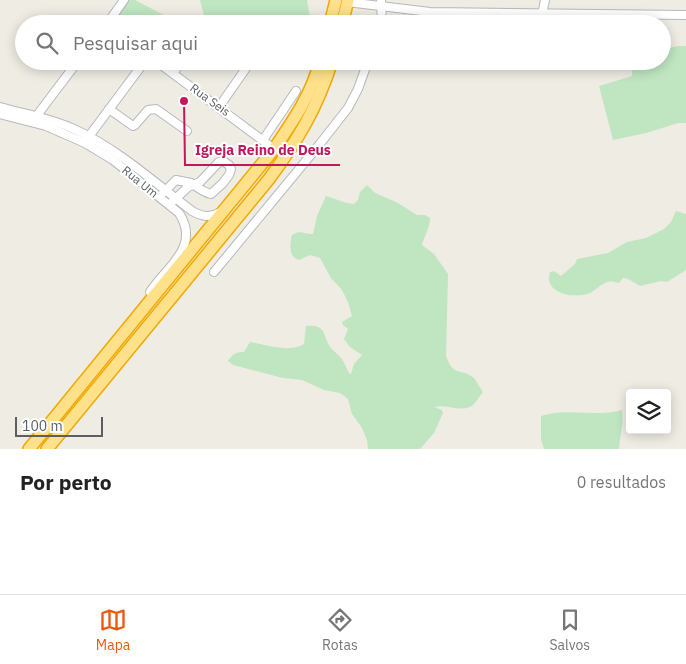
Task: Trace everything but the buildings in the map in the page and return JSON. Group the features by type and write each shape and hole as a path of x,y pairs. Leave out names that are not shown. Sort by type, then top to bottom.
{"highway":[{"path":"335,15 344,1"},
{"path":"343,15 344,1"},
{"path":"30,449 274,148 303,103 313,84 317,70"},
{"path":"47,449 269,179 292,148 318,102 329,70"}],"street":[{"path":"114,15 124,0"},
{"path":"542,15 545,0"},
{"path":"344,1 381,4 430,12 542,15 686,15"},
{"path":"35,119 71,70"},
{"path":"138,70 87,139 115,152 199,215 217,214 229,205"},
{"name":"Rua Seis","path":"169,70 274,148"},
{"path":"219,107 245,70"},
{"path":"214,272 319,146 348,108 365,70"},
{"path":"264,140 296,91"},
{"name":"Rua Um","path":"0,107 87,139 179,213 185,222 187,232 182,253 151,291 146,307"},
{"path":"109,109 133,126 148,110 156,110 187,131"},
{"name":"Rua Um","path":"0,114 35,119"},
{"path":"159,197 179,179 192,184 206,193 211,194 229,175 231,169 229,165 223,161 219,162 200,182 192,184 169,205"},
{"path":"52,449 69,422"}],"green space":[{"path":"128,0 135,0 164,15 117,15"},
{"path":"200,0 307,0 310,15 204,15"},
{"path":"686,46 686,123 678,123 646,133 613,140 599,86 632,76 632,70 671,70 671,47"},
{"path":"367,185 375,193 396,202 417,215 425,215 430,218 422,245 434,254 448,274 446,356 455,370 474,378 483,392 475,403 466,408 434,407 442,410 443,413 434,433 420,449 368,449 367,440 362,428 352,414 348,399 340,393 324,390 302,380 283,378 233,365 228,361 234,354 244,352 250,342 285,348 298,347 304,344 306,326 317,326 322,330 330,347 341,358 351,374 354,364 362,355 350,347 344,339 348,329 342,322 352,316 348,302 320,258 310,255 299,260 295,258 291,253 291,242 292,235 295,233 313,234 317,216 326,196 354,204 358,200 360,192"},
{"path":"676,211 686,214 686,270 667,282 661,281 640,286 623,278 619,283 607,282 584,295 562,293 551,285 549,279 550,272 554,271 561,276 575,264 577,259 608,253 627,242 646,238 664,229 671,222"},
{"path":"622,410 619,449 544,449 541,439 541,416 561,412 602,413"}],"place":[{"name":"Igreja Reino de Deus","path":"184,101"}]}
